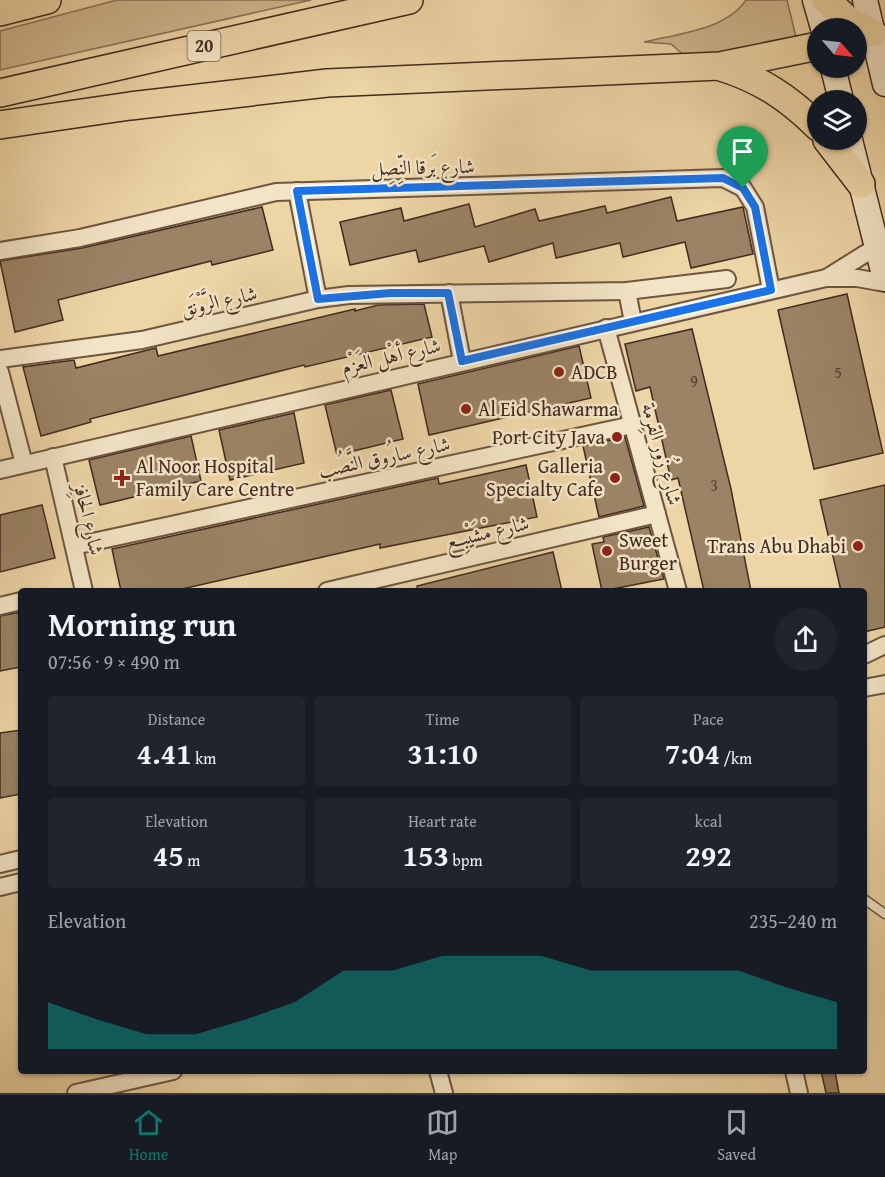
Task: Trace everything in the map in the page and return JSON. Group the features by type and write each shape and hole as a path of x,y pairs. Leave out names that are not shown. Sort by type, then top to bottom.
{"main road":[{"path":"0,12 47,0"},
{"name":"20","path":"0,93 409,0"},
{"path":"815,0 820,18"},
{"path":"826,0 848,20 871,34"},
{"path":"865,0 871,34 885,84"},
{"path":"0,125 130,106 327,83 720,66 807,48"},
{"path":"720,66 753,78 783,95 807,117"},
{"path":"835,150 861,184"},
{"path":"852,150 885,281"}],"street":[{"name":"شارع بَرقا النِّصِل","path":"0,251 80,238 254,196 297,191 723,178 743,188 755,207 771,290"},
{"path":"297,191 318,299"},
{"name":"شارع أهْل العَزْم","path":"826,278 876,247"},
{"name":"شارع أهْل العَزْم","path":"0,470 826,278 885,281"},
{"name":"شارع الرَّوْنَق","path":"0,359 142,340 318,299 391,293 627,291 727,279"},
{"path":"627,291 633,322"},
{"path":"448,293 462,361"},
{"name":"شارع زُور القِرمة","path":"606,328 677,588"},
{"path":"0,372 24,464"},
{"name":"شارع سارُوق النَّصُب","path":"74,546 632,425"},
{"name":"شارع الحافِز","path":"53,457 74,546 78,588"},
{"name":"شارع مْشَيْبِع","path":"340,588 657,514"},
{"path":"0,606 18,602"},
{"path":"867,654 885,645"},
{"path":"867,663 885,656"},
{"path":"867,687 885,684"},
{"path":"867,694 885,693"},
{"path":"0,864 18,860"},
{"path":"0,887 18,883"},
{"path":"84,1092 160,1074"},
{"path":"439,1074 444,1093"},
{"path":"795,1074 799,1093"}],"lane":[{"path":"867,901 885,914"}],"shaded area":[{"path":"117,0 311,0 0,70 0,31"},
{"path":"746,0 787,0 796,37 793,42 686,57 671,44 644,42 714,24 737,10"}],"building":[{"path":"671,197 677,221 743,207 753,254 691,268 685,242 623,257 620,243 556,258 553,243 489,262 484,246 419,262 416,250 350,265 340,222 401,208 404,221 469,204 475,227 535,209 539,221 605,206 607,213"},
{"path":"262,207 273,250 212,265 211,261 58,300 63,320 15,332 0,261 82,248"},
{"path":"847,294 883,453 814,469 778,310"},
{"path":"424,304 432,337 305,367 304,365 90,419 91,422 41,436 23,367 74,360 76,368 156,348 158,356 355,309 355,311 378,305"},
{"path":"692,329 731,489 750,588 703,588 678,478 671,480 650,387 636,391 625,344"},
{"path":"579,346 591,398 429,435 418,384"},
{"path":"391,390 403,439 337,455 325,405"},
{"path":"294,413 304,463 230,480 219,430"},
{"path":"191,436 201,481 100,505 89,460"},
{"name":"Galleria Specialty Cafe","path":"625,437 644,506 599,517 583,446"},
{"path":"526,465 537,517 380,548 380,544 186,588 120,588 112,549 438,478 439,484"},
{"name":"Trans Abu Dhabi","path":"885,485 885,627 867,631 867,588 840,588 820,500"},
{"path":"42,505 55,558 0,572 0,515"},
{"path":"649,527 664,579 618,588 601,588 592,544 604,542 603,537"},
{"path":"553,552 561,588 417,588 417,586"},
{"path":"18,613 18,668 0,671 0,616"},
{"path":"18,730 18,795 0,798 0,733"},
{"path":"822,1074 836,1074 839,1093 826,1093"}],"place":[{"name":"ADCB","path":"559,372"},
{"name":"Al Eid Shawarma","path":"466,409"},
{"name":"Port City Java","path":"617,437"},
{"name":"Al Noor Hospital Family Care Centre","path":"122,478"},
{"name":"Galleria Specialty Cafe","path":"615,478"},
{"name":"Trans Abu Dhabi","path":"858,546"},
{"name":"Sweet Burger","path":"607,551"}],"route":[{"path":"723,178 734,181 743,188 751,196 755,207 771,290 462,361 448,293 391,293 318,299 297,191 460,188 723,178"}]}
